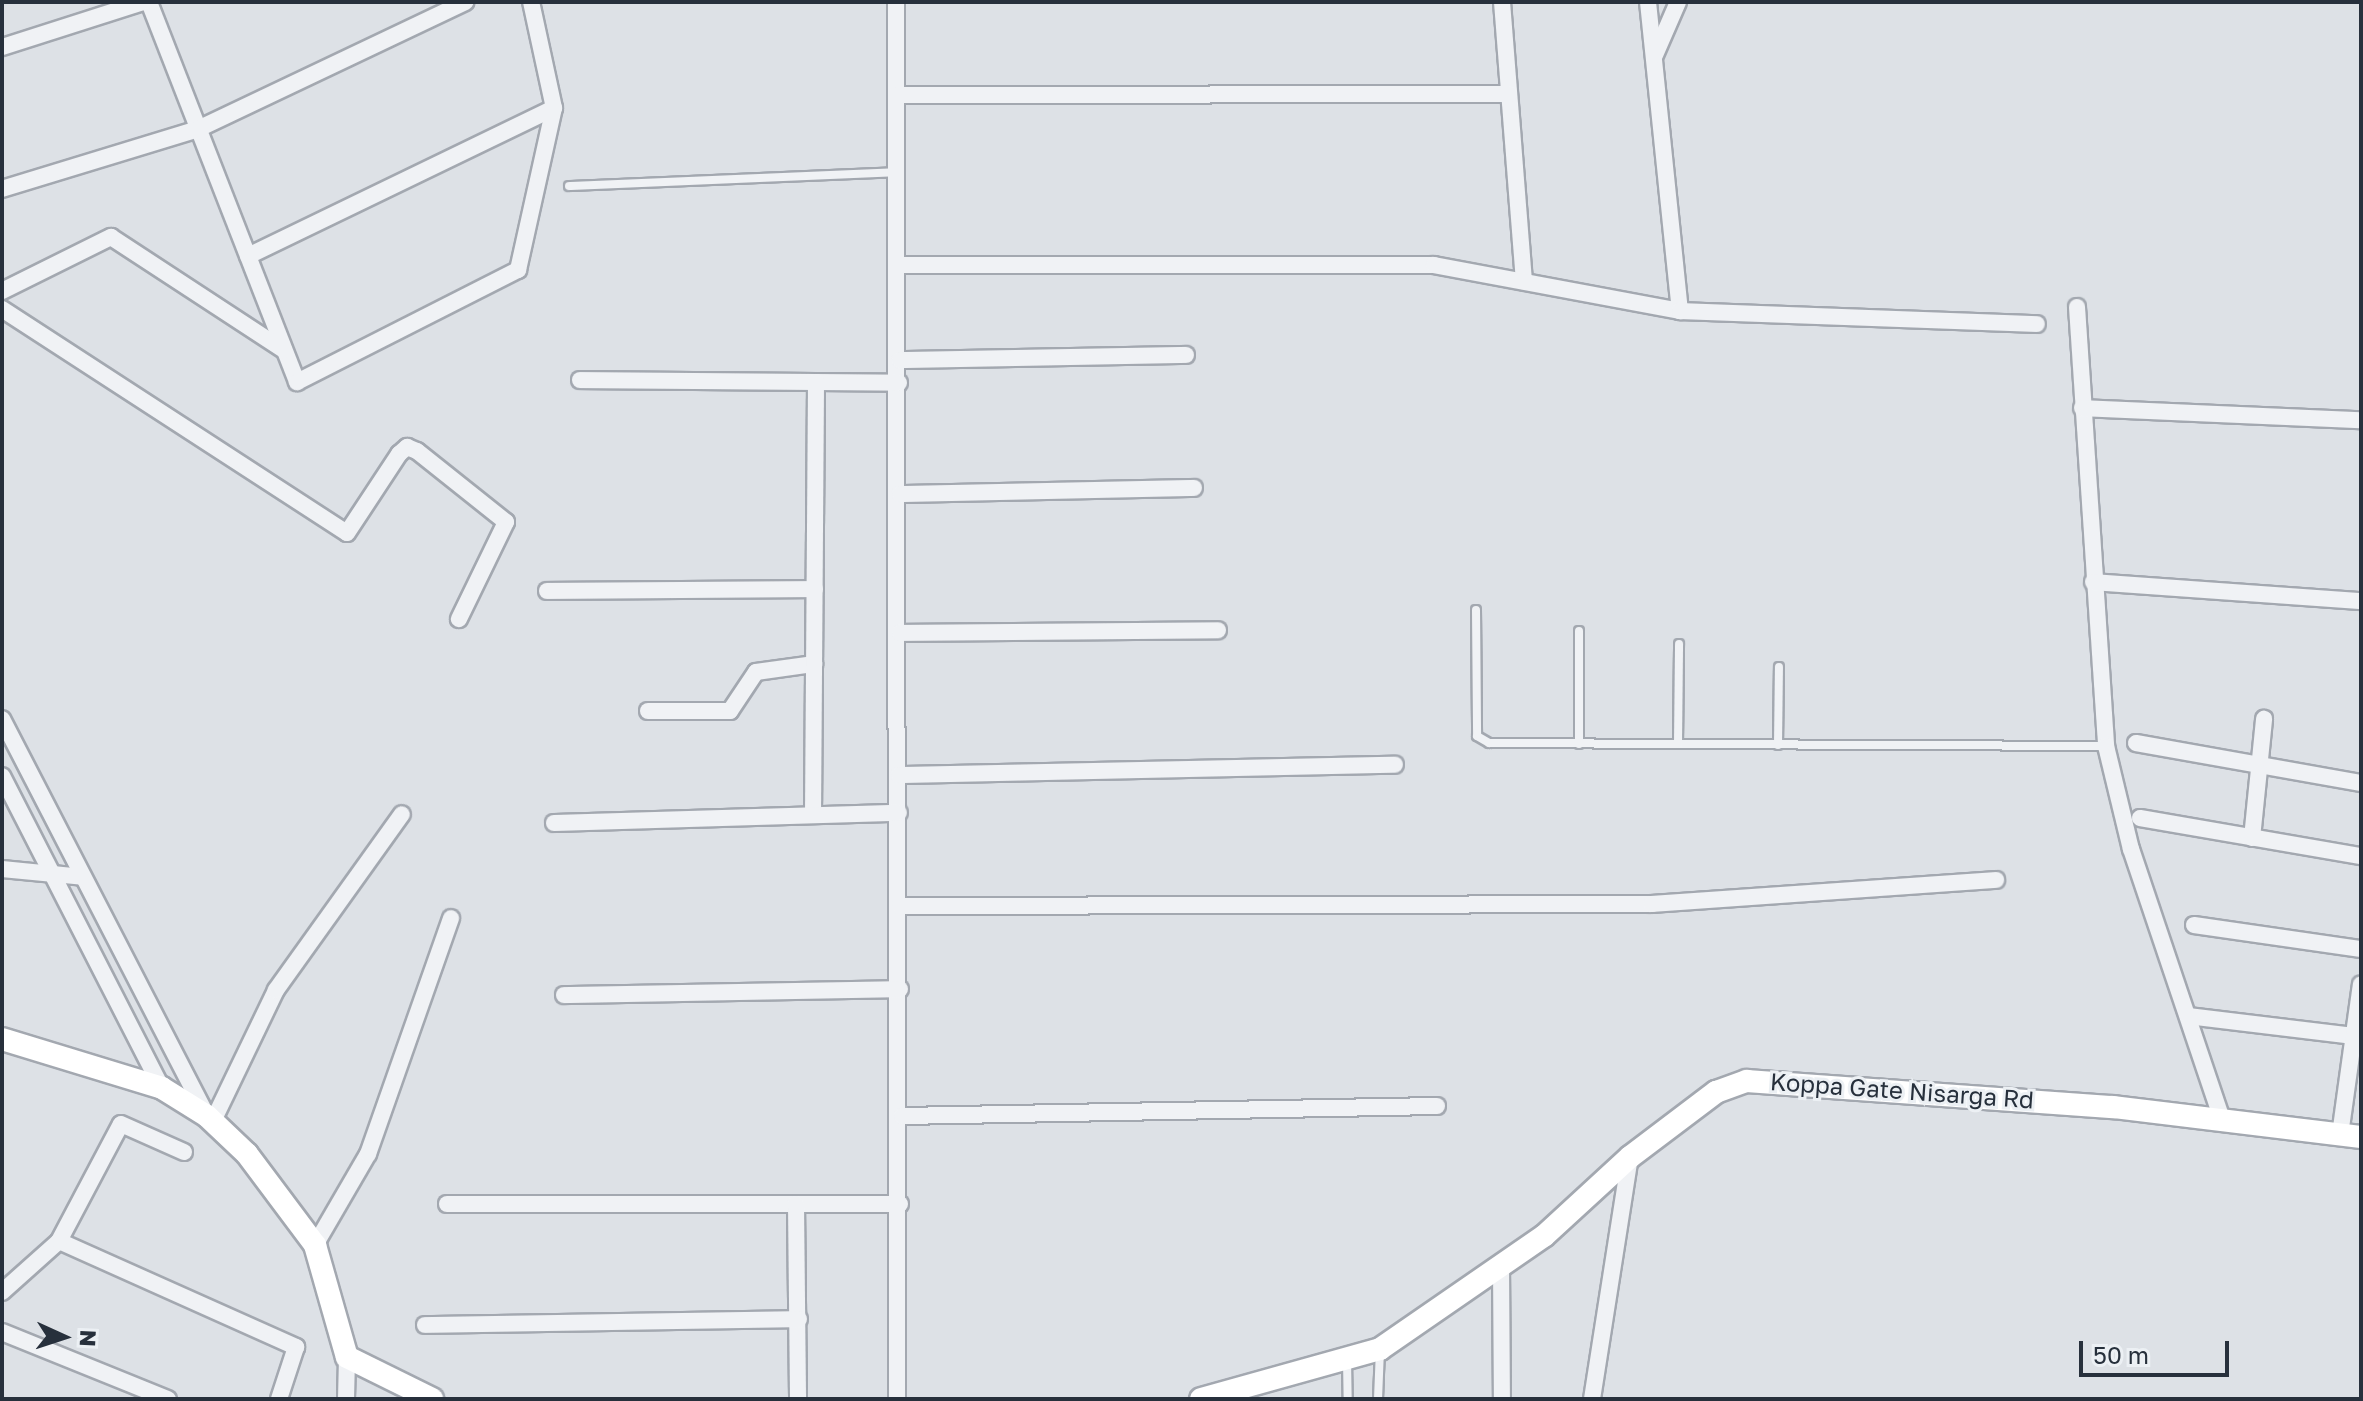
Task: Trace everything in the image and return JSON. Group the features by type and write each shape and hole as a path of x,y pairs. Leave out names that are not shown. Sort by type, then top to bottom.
{"street":[{"path":"2,47 146,2 297,382 518,270 554,108 531,2"},
{"path":"2,189 198,129 465,2"},
{"path":"896,2 900,265 902,1116 897,1399"},
{"path":"1502,2 1524,281"},
{"path":"1648,2 1680,311"},
{"path":"1654,57 1678,2"},
{"path":"897,95 1509,94"},
{"path":"248,256 554,108"},
{"path":"2,291 111,237 284,350"},
{"path":"900,265 1434,265 1680,311 2037,324"},
{"path":"2077,307 2106,746 2131,849 2222,1120"},
{"path":"2,309 347,533 399,454 407,447 417,451 506,522 459,619"},
{"path":"900,360 1186,355"},
{"path":"580,380 899,383"},
{"path":"813,815 816,382"},
{"path":"2082,408 2361,420"},
{"path":"900,494 1194,488"},
{"path":"2093,582 2361,601"},
{"path":"547,591 815,589"},
{"path":"900,633 1218,630"},
{"path":"648,711 730,711 756,672 814,664"},
{"path":"2,719 210,1118"},
{"path":"2252,838 2264,719"},
{"path":"2136,743 2361,783"},
{"path":"899,775 1395,765"},
{"path":"2,776 162,1088"},
{"path":"554,823 899,813"},
{"path":"210,1118 276,990 402,814"},
{"path":"2140,818 2361,856"},
{"path":"2,869 55,879 83,877"},
{"path":"900,906 1652,904 1996,880"},
{"path":"315,1245 368,1154 451,918"},
{"path":"2194,925 2361,949"},
{"path":"2350,1136 2354,1036 2361,984"},
{"path":"564,995 900,989"},
{"path":"2188,1016 2354,1036"},
{"path":"2,1039 162,1088 210,1118 247,1154 315,1245 347,1357 346,1399"},
{"name":"Koppa Gate Nisarga Rd","path":"1201,1399 1380,1349 1501,1266 1630,1157 1716,1092 1763,1079 2222,1120 2350,1136"},
{"path":"902,1116 1437,1106"},
{"path":"2,1292 59,1241 121,1124 184,1152"},
{"path":"1592,1399 1630,1157"},
{"path":"447,1204 900,1204"},
{"path":"796,1204 798,1399"},
{"path":"59,1241 296,1347 279,1399"},
{"path":"1501,1266 1502,1399"},
{"path":"425,1325 799,1319"},
{"path":"2,1332 168,1399"},
{"path":"347,1357 432,1399"}],"lane":[{"path":"569,186 898,172"},
{"path":"1476,610 1477,736 1579,744 2106,746"},
{"path":"1579,631 1579,744"},
{"path":"1678,744 1679,644"},
{"path":"1778,745 1779,667"},
{"path":"1378,1399 1380,1349"},
{"path":"1347,1358 1348,1399"}]}
